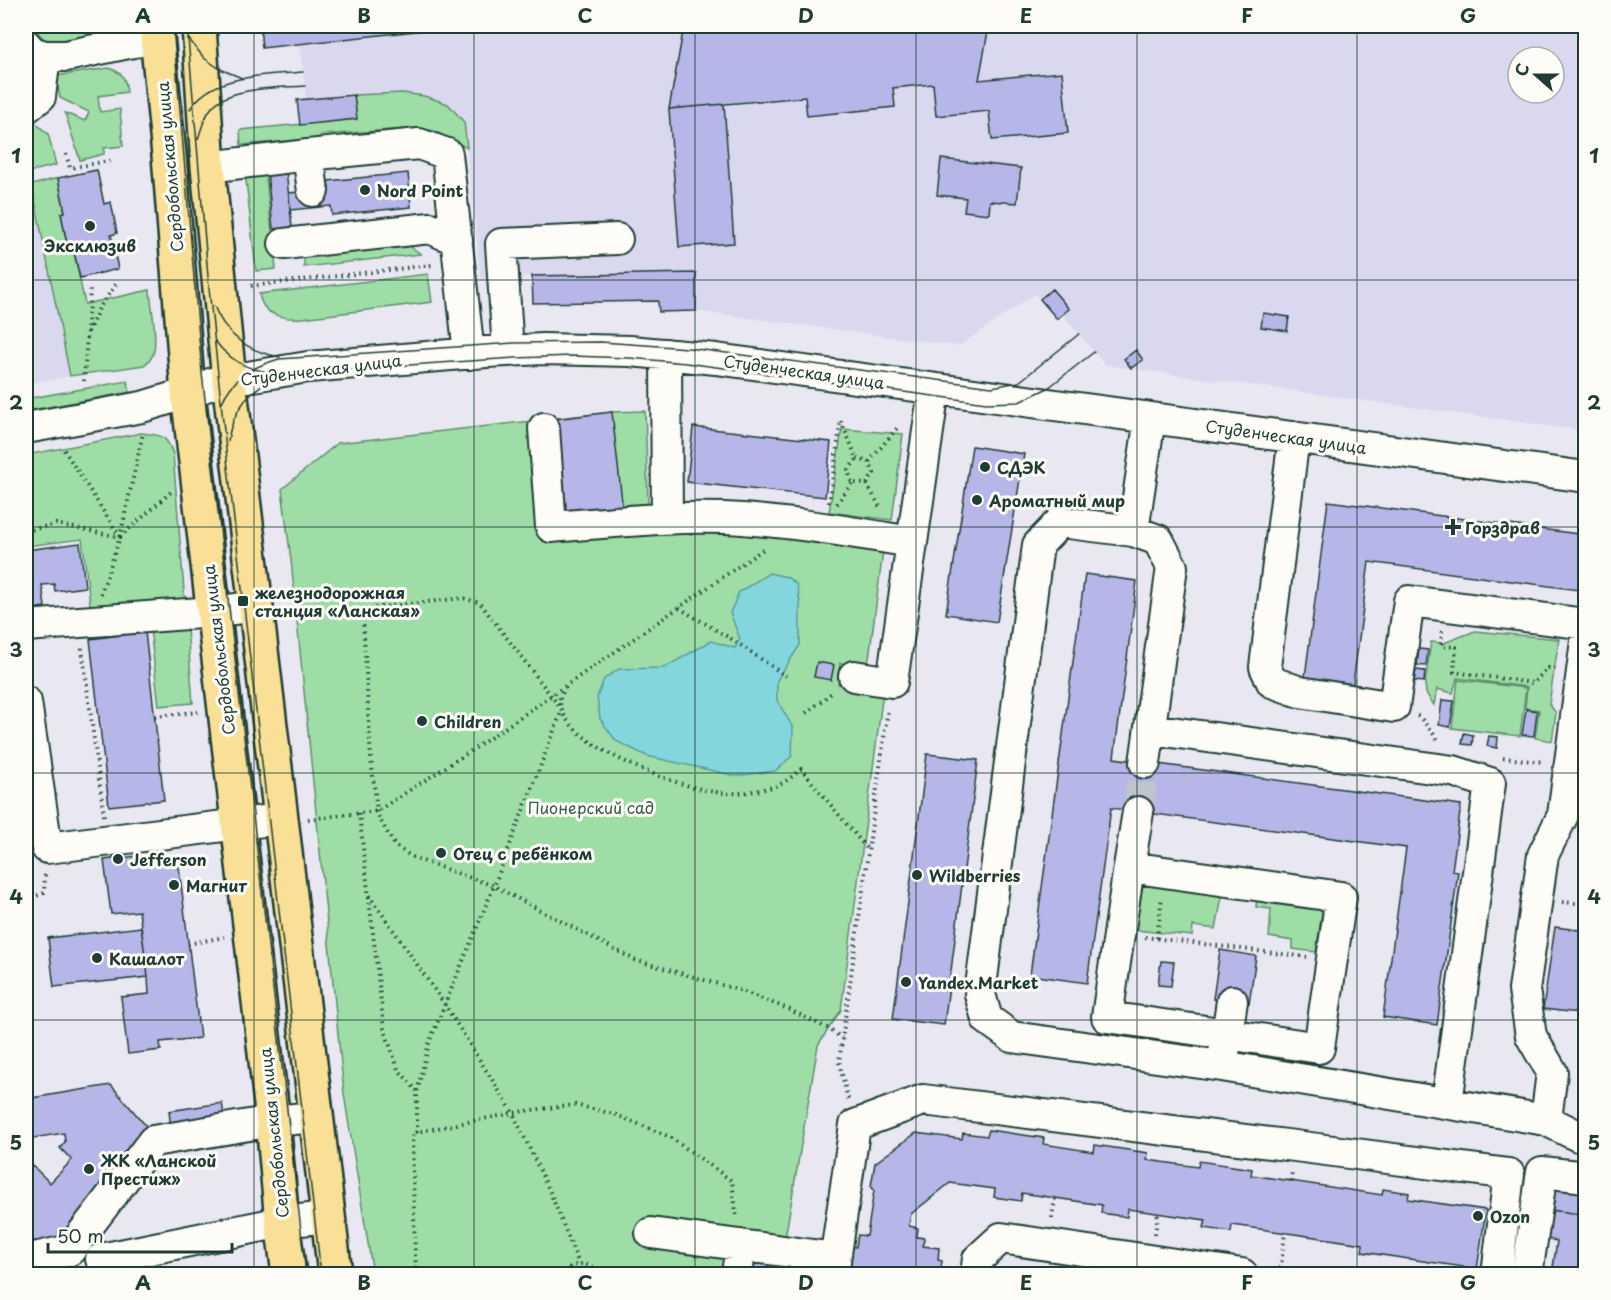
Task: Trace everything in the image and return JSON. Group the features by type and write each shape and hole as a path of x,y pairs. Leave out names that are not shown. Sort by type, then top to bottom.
{"main road":[{"path":"199,26 208,167 229,380 256,606 292,819 315,1117 334,1274"},
{"name":"Сердобольская улица","path":"156,32 170,166 188,393 289,1275"}],"street":[{"path":"26,108 40,97 35,50 66,56 133,42 156,32"},
{"path":"208,167 419,144 447,154 469,354"},
{"path":"309,155 318,239"},
{"path":"284,244 430,228 458,251"},
{"path":"508,351 501,244 617,238"},
{"name":"Студенческая улица","path":"26,428 142,407 213,383 308,367 508,351 591,350 666,354 1586,477"},
{"path":"666,354 667,518"},
{"path":"854,676 892,682 934,389"},
{"path":"1134,531 1150,418"},
{"path":"544,428 551,527 667,518 726,518 824,528 912,542"},
{"path":"1294,437 1264,667 1272,682 1300,692 1394,707 1409,601 1586,624"},
{"path":"1145,763 1172,567 1158,540 1134,531 1060,522 1038,545 980,994 987,1019 1012,1037 1222,1066 1546,1120 1578,1136 1586,1137"},
{"path":"26,626 214,612 256,606"},
{"path":"1546,1120 1552,1072 1532,1036 1524,990 1543,855 1563,815 1586,641"},
{"path":"26,702 47,848 292,819"},
{"path":"1150,729 1453,771 1490,783 1447,1103"},
{"path":"1129,867 1341,897 1319,1048 1107,1017 1129,867 1138,812"},
{"path":"1222,1066 1232,1001"},
{"path":"651,1233 741,1245 834,1266 855,1125 923,1100 1509,1174 1497,1275"},
{"path":"26,1260 70,1250 153,1141 273,1121 315,1117"},
{"path":"1527,1275 1542,1172 1586,1177"},
{"path":"101,1260 282,1222 328,1217"},
{"path":"976,1275 978,1259 1001,1238 1242,1275"},
{"path":"737,1275 741,1245"}],"path":[{"path":"66,154 70,168 114,160"},
{"path":"251,286 458,251"},
{"path":"87,334 99,309 117,283"},
{"path":"84,381 90,290"},
{"path":"828,507 841,421 857,459"},
{"path":"107,840 86,621 120,537 145,425"},
{"path":"869,462 898,427"},
{"path":"57,440 120,537"},
{"path":"857,459 869,462"},
{"path":"857,459 848,470 852,483 867,484"},
{"path":"867,484 874,473 869,462"},
{"path":"867,484 884,515"},
{"path":"120,537 177,488"},
{"path":"26,531 56,524 120,537"},
{"path":"292,819 377,811 477,747 798,525"},
{"path":"843,1038 788,1009 742,992 635,960 494,886 414,858 394,846 377,811 371,759 363,620 373,608 464,598 480,603 562,710 569,723 603,752 683,784 723,793 758,791 780,784 801,770 868,850"},
{"path":"679,608 733,640 786,676"},
{"path":"1442,635 1441,646 1456,647 1454,672 1533,683 1548,668 1558,669"},
{"path":"806,713 854,676"},
{"path":"855,1125 839,1062 892,682"},
{"path":"417,1132 417,1092 429,1043 494,886 562,710 560,698 566,686"},
{"path":"1394,707 1420,717 1449,753 1453,771"},
{"path":"155,716 204,712"},
{"path":"1492,757 1569,765"},
{"path":"359,813 384,1028 398,1069 417,1092"},
{"path":"26,900 44,893 47,848"},
{"path":"369,896 445,1005 513,1113 550,1192 579,1264"},
{"path":"1139,936 1309,957"},
{"path":"188,944 225,937"},
{"path":"417,1275 412,1133 513,1113 575,1106 614,1114 670,1137 732,1181 741,1245"},
{"path":"1280,1275 1285,1232"},
{"path":"568,1275 570,1267 579,1264 589,1265 595,1269"}],"shaded area":[{"path":"260,26 1585,26 1585,431 1105,365 1063,315 1057,319 1035,294 959,346 696,311 659,312 658,301 533,303 532,276 481,280 464,122 357,119 300,125 297,100 306,99 300,44 262,48"},
{"path":"26,156 70,376 26,384"}],"green space":[{"path":"35,26 120,26 121,30 68,45 48,44 34,28"},
{"path":"109,68 122,76 127,92 98,96 100,112 120,109 123,146 104,148 104,154 80,160 65,113 85,121 89,112 60,98 56,76"},
{"path":"403,93 424,96 448,104 464,122 467,148 434,131 419,128 321,135 315,145 302,146 288,141 241,145 240,130 356,119 354,95"},
{"path":"33,121 48,134 56,165 29,172 26,156 26,126"},
{"path":"265,169 276,269 256,271 245,171"},
{"path":"58,178 65,212 61,214 67,244 72,243 85,304 150,290 155,332 154,348 152,357 144,365 70,376 32,185"},
{"path":"408,245 421,254 304,267 304,254"},
{"path":"428,274 432,302 302,318 275,315 266,309 259,294"},
{"path":"127,381 130,392 26,411 26,399"},
{"name":"Пионерский сад","path":"645,411 649,529 711,525 883,551 868,666 840,663 838,684 883,692 841,1010 818,1045 779,1274 373,1274 344,1094 282,489 338,443 612,412"},
{"path":"842,429 903,434 892,520 829,512"},
{"path":"141,433 162,437 173,454 193,703 159,706 150,628 94,635 82,539 26,546 26,455"},
{"path":"1475,631 1559,639 1549,704 1556,713 1552,741 1535,738 1539,710 1525,708 1527,687 1457,678 1453,693 1437,689 1434,705 1426,693 1425,684 1431,642 1444,643"},
{"path":"1458,680 1526,688 1520,736 1452,728"},
{"path":"1133,879 1223,891 1216,929 1193,926 1192,936 1126,929"},
{"path":"1257,896 1323,905 1316,952 1293,949 1293,941 1269,937 1271,909 1256,907"}],"water":[{"path":"769,573 787,577 797,585 800,602 800,645 777,680 777,700 793,728 792,756 775,771 736,776 647,756 616,741 600,719 597,697 604,679 619,669 664,668 711,641 735,648 740,639 730,613 739,592"}],"building":[{"path":"260,26 443,26 443,28 262,48"},
{"path":"684,26 989,26 979,80 1062,72 1068,133 992,140 989,111 936,116 933,84 893,88 895,107 807,116 805,97 669,109"},
{"path":"354,95 357,119 300,125 297,100"},
{"path":"724,104 734,243 679,247 669,109"},
{"path":"941,159 1021,168 1017,203 990,201 989,214 964,211 966,198 937,195"},
{"name":"Эксклюзив","path":"97,170 104,204 111,202 117,233 111,235 118,269 80,278 72,243 67,244 61,213 65,212 58,178"},
{"path":"286,170 292,227 273,229 267,172"},
{"path":"408,173 411,207 332,215 331,206 290,210 289,193 329,189 328,181"},
{"path":"696,273 696,311 659,312 658,301 533,303 532,276"},
{"path":"1052,289 1069,309 1057,319 1040,299"},
{"path":"1263,313 1289,317 1287,331 1261,327"},
{"path":"1136,350 1143,360 1131,368 1124,359"},
{"path":"612,412 623,511 565,518 554,419"},
{"path":"693,427 831,442 825,497 687,482"},
{"path":"972,446 1024,454 997,622 946,614"},
{"path":"1328,501 1586,535 1586,591 1369,562 1353,684 1305,677"},
{"path":"80,543 85,587 55,591 54,584 42,585 45,607 26,610 26,550"},
{"path":"1085,574 1137,581 1114,758 1461,805 1452,871 1458,872 1437,1025 1383,1017 1406,848 1111,808 1087,983 1030,975"},
{"path":"145,632 164,800 109,806 90,639"},
{"path":"1419,649 1428,650 1426,666 1417,665"},
{"path":"817,662 834,665 831,680 814,677"},
{"path":"1416,670 1425,671 1424,682 1414,681"},
{"path":"1442,700 1454,701 1450,727 1439,725"},
{"path":"1526,709 1537,711 1534,736 1522,735"},
{"path":"1464,733 1473,735 1472,745 1462,744"},
{"path":"1489,736 1498,737 1497,748 1487,746"},
{"path":"927,754 978,760 944,1025 893,1019"},
{"path":"137,856 138,865 178,859 200,1038 160,1042 161,1050 128,1054 121,997 149,994 148,977 139,911 111,914 104,860"},
{"path":"141,927 148,977 54,987 48,938"},
{"path":"1555,927 1586,931 1586,970 1579,1013 1543,1009"},
{"path":"1220,950 1256,956 1249,1004 1213,999"},
{"path":"1161,961 1174,962 1171,986 1158,985"},
{"path":"1586,1082 1586,1110 1582,1109"},
{"name":"ЖК «Ланской Престиж»","path":"111,1085 146,1126 54,1246 26,1239 26,1172 32,1165 50,1183 72,1160 60,1148 65,1142 64,1133 26,1139 26,1099"},
{"path":"222,1103 225,1121 171,1129 169,1111"},
{"path":"989,1130 1044,1138 1043,1144 1094,1152 1095,1145 1148,1153 1147,1160 1198,1167 1199,1161 1252,1169 1251,1175 1382,1195 1383,1189 1409,1193 1408,1199 1486,1210 1477,1269 1362,1252 1363,1244 1232,1225 1231,1232 1204,1228 1206,1220 1128,1209 1127,1217 1101,1213 1102,1205 1022,1193 1021,1201 994,1197 995,1189 950,1183 911,1214 909,1226 918,1228 917,1237 924,1238 923,1246 939,1248 938,1260 942,1261 940,1274 852,1274 846,1272 850,1246 856,1247 858,1235 867,1236 874,1190 871,1186 875,1163 916,1133 962,1139 963,1133 987,1136"},
{"path":"1555,1184 1586,1188 1586,1215 1551,1210"},
{"path":"1551,1210 1586,1215 1586,1274 1552,1274 1557,1241 1547,1239"},
{"path":"748,1261 780,1265 779,1274 746,1274"}],"tunnel":[{"path":"1138,812 1145,763"}],"tram line":[{"path":"173,26 202,373 306,1274"},
{"path":"187,26 209,288 227,459 321,1274"},
{"path":"188,38 204,58 220,69 242,78"},
{"path":"190,109 200,97 212,89 241,78 303,72"},
{"path":"198,139 208,112 222,99 257,90 305,86"},
{"path":"214,306 225,326 240,341 258,351 280,357"},
{"path":"221,404 231,387 244,374 279,359 514,343 601,342 688,348 992,387 1019,382 1079,334"},
{"path":"215,341 222,350 238,362 265,372 276,373 515,358 572,356 629,358 686,363 986,403 1019,402 1048,388 1094,352"},
{"path":"228,441 234,419 245,400 261,385 282,376"}],"place":[{"name":"Nord Point","path":"365,190"},
{"name":"Эксклюзив","path":"90,226"},
{"name":"СДЭК","path":"985,467"},
{"name":"Ароматный мир","path":"977,500"},
{"name":"Горздрав","path":"1453,527"},
{"name":"железнодорожная станция «Ланская»","path":"243,601"},
{"name":"Children","path":"422,721"},
{"name":"Отец с ребёнком","path":"441,853"},
{"name":"Jefferson","path":"118,859"},
{"name":"Wildberries","path":"917,875"},
{"name":"Магнит","path":"174,885"},
{"name":"Кашалот","path":"97,958"},
{"name":"Yandex.Market","path":"906,982"},
{"name":"ЖК «Ланской Престиж»","path":"89,1169"},
{"name":"Ozon","path":"1478,1216"}]}
